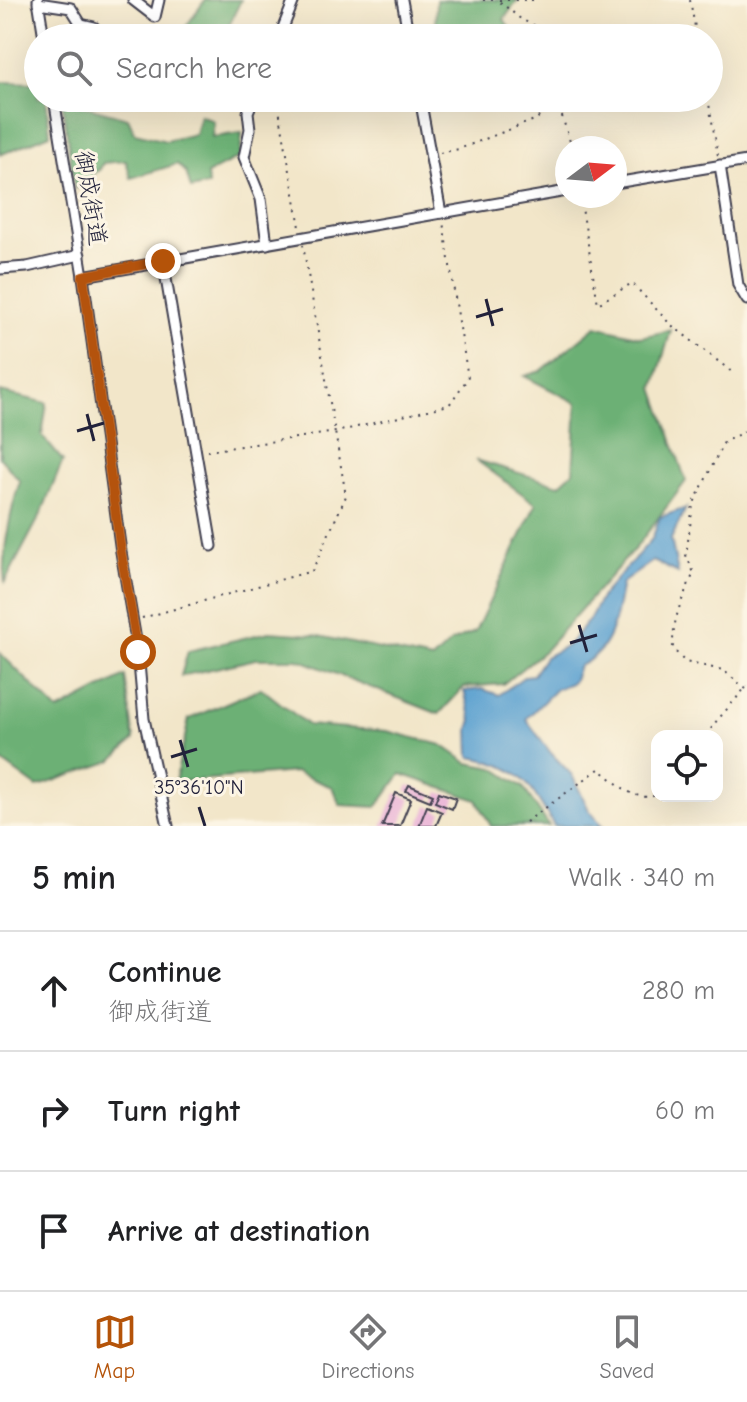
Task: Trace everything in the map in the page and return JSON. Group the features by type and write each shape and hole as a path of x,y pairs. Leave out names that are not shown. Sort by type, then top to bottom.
{"street":[{"path":"133,0 155,17 159,0"},
{"path":"285,24 294,0"},
{"path":"402,0 406,24"},
{"path":"42,24 38,1 71,8 81,24"},
{"name":"御成街道","path":"56,112 133,621 144,719 168,826"},
{"path":"248,112 250,129 244,157 261,199 267,244"},
{"path":"423,112 441,213"},
{"path":"627,181 747,161"},
{"path":"720,165 738,285 747,300"},
{"path":"83,276 555,193"},
{"path":"0,269 27,267 80,255"},
{"path":"163,261 212,546"}],"path":[{"path":"483,0 536,0"},
{"path":"690,0 694,24"},
{"path":"500,2 531,24"},
{"path":"133,621 312,571 346,496 280,112"},
{"path":"431,155 459,149 490,134 537,119 544,112"},
{"path":"560,112 568,136"},
{"path":"711,112 720,165"},
{"path":"582,208 598,304 632,283 670,324 732,372"},
{"path":"196,453 336,432 449,405 468,378 441,213"},
{"path":"710,730 746,688 723,670 685,662 673,649 673,628 680,602 694,573 686,555 693,505 724,442 747,430"},
{"path":"526,822 599,769 632,795 651,797"}],"green space":[{"path":"205,0 241,0 230,24 188,24"},
{"path":"436,0 518,0 504,19 507,24 435,24"},
{"path":"0,82 24,83 24,112 48,112 50,134 0,155"},
{"path":"64,112 106,112 128,118 135,133 166,141 195,134 200,115 214,121 212,137 242,133 240,157 207,174 208,185 191,189 186,172 177,164 131,178 126,161 103,163 75,189"},
{"path":"596,326 641,337 671,330 654,388 686,481 638,545 545,650 503,684 464,687 439,714 298,659 256,659 181,676 188,651 269,632 314,635 432,660 452,641 475,632 536,504 476,460 559,485 573,472 577,403 524,376 541,371"},
{"path":"0,392 47,403 42,436 63,461 41,514 5,582 5,547 20,481 0,458"},
{"path":"0,653 58,711 125,676 134,740 112,761 37,787 0,760"},
{"path":"261,688 308,725 387,731 442,745 468,763 494,768 523,787 549,826 491,826 477,800 401,774 377,807 340,805 332,787 295,772 175,782 189,719"}],"water":[{"path":"686,508 671,539 678,573 653,561 622,583 615,620 600,651 579,666 573,682 556,689 526,719 572,775 589,810 602,826 554,826 522,779 501,765 470,757 469,729 472,720 464,691 482,689 499,695 525,676 533,675 545,657 568,645 589,620 603,594 652,539 660,517"}],"building":[{"path":"409,785 433,795 430,801 406,791"},
{"path":"439,792 456,798 452,809 435,802"},
{"path":"396,793 411,799 400,826 382,826"},
{"path":"427,806 442,812 436,826 419,826"}],"route":[{"path":"138,652 83,276 163,261"}]}
